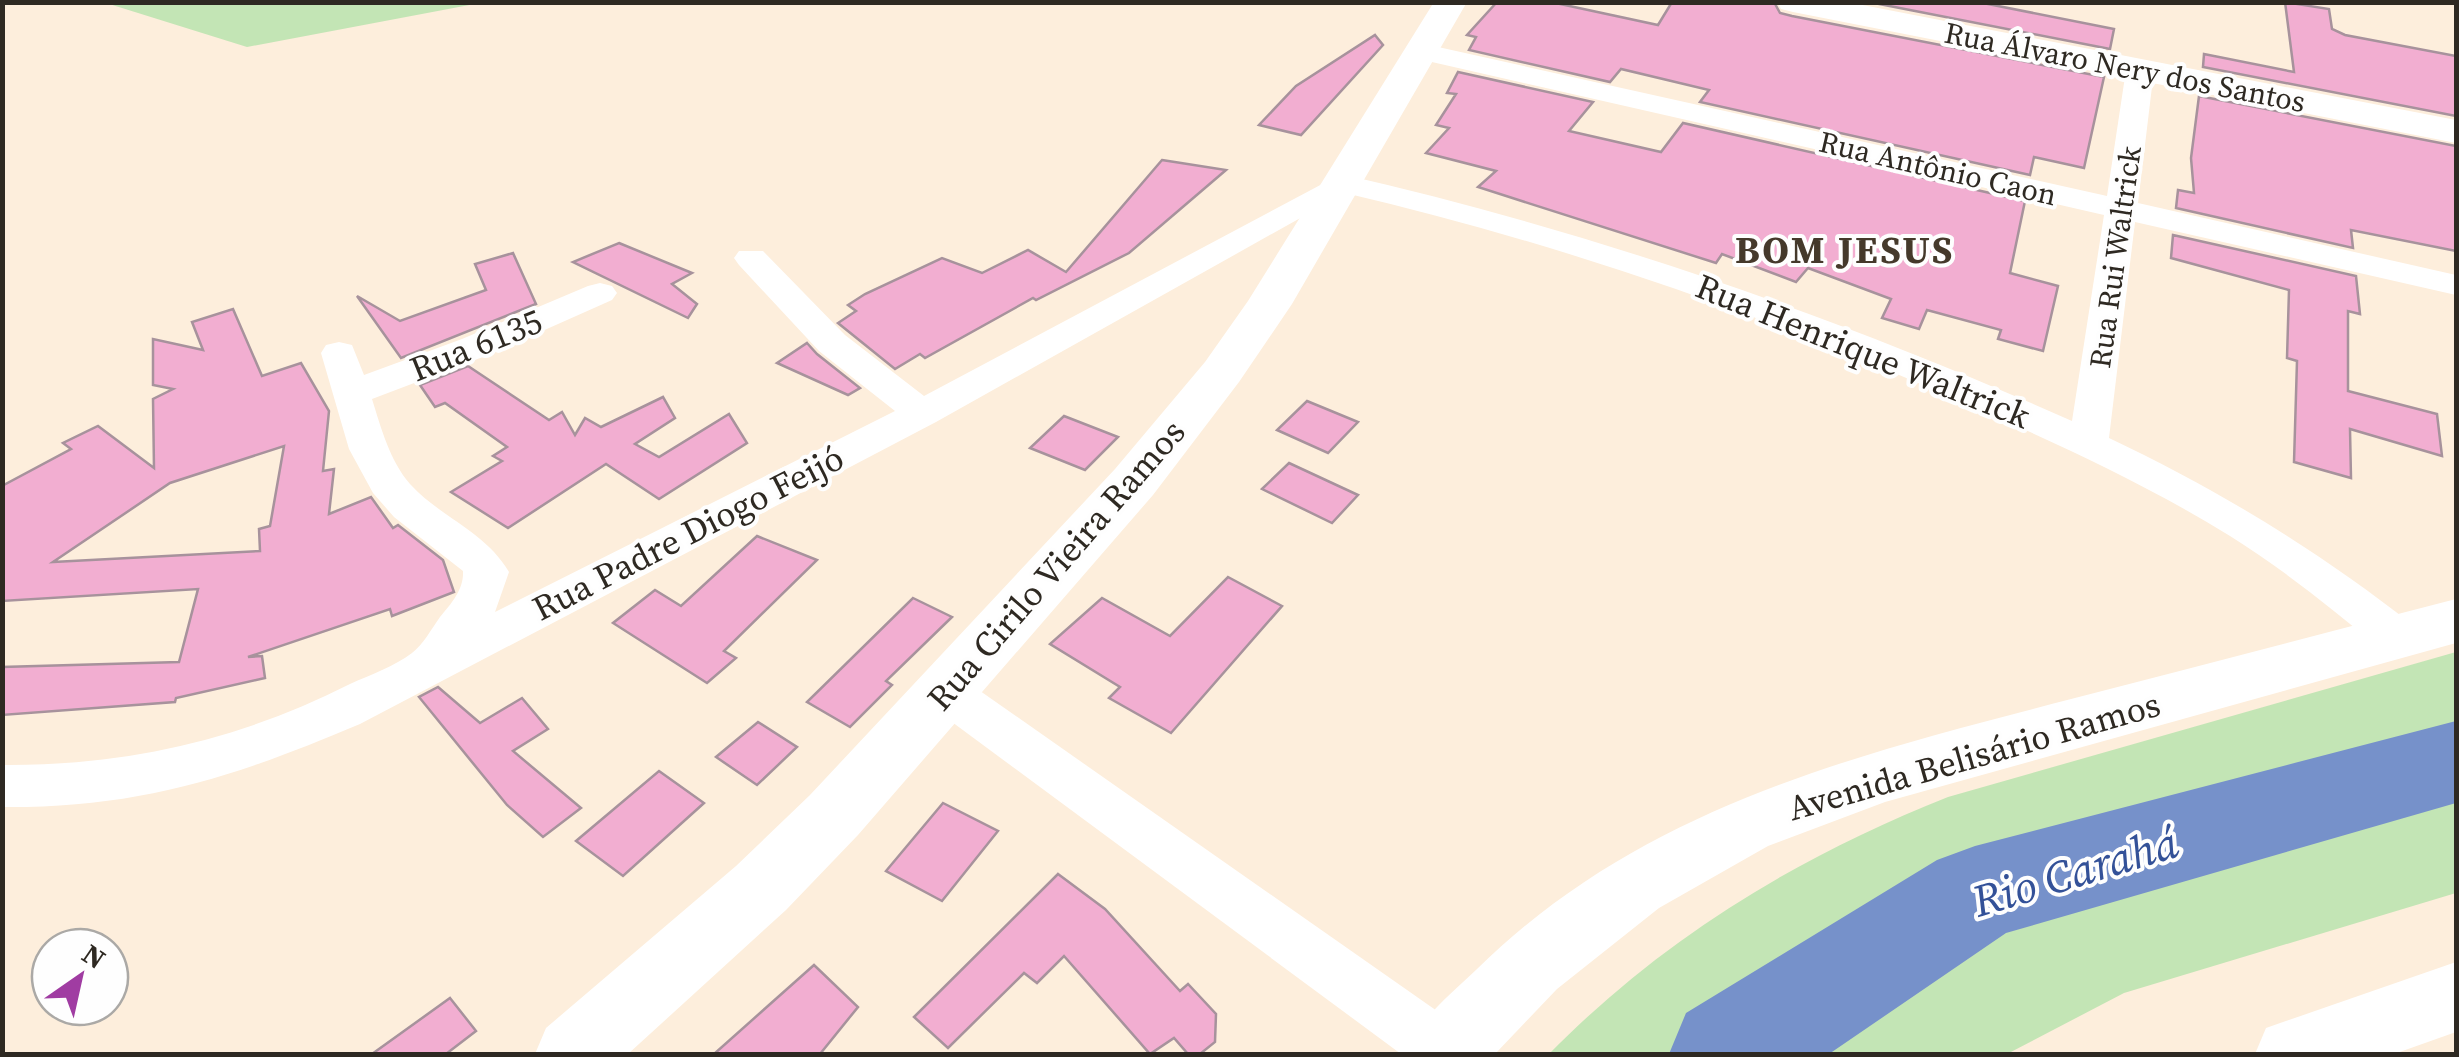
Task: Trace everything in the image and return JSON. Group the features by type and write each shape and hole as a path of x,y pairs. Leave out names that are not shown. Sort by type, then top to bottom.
{"main road":[{"name":"Rua Cirilo Vieira Ramos","path":"573,1054 761,888 834,815 1134,482 1222,372 1269,304 1451,2"},
{"name":"Rua Álvaro Nery dos Santos","path":"1792,2 2456,132"},
{"name":"Avenida Belisário Ramos","path":"1445,1053 1531,965 1634,886 1744,826 1876,777 2427,629"},
{"path":"2293,1054 2456,997"}],"street":[{"name":"Rua Antônio Caon","path":"1420,51 2456,284"},
{"name":"Rua Rui Waltrick","path":"2090,443 2140,70"},
{"name":"Rua Padre Diogo Feijó","path":"2,786 85,786 163,773 260,745 344,710 922,412 1341,183"},
{"name":"Rua Henrique Waltrick","path":"1341,183 1446,206 1554,236 1712,289 1892,357 2090,443 2226,514 2312,570 2427,629"},
{"path":"751,258 832,343 922,412"},
{"name":"Rua 6135","path":"352,394 600,293"},
{"path":"340,353 380,474 399,498 474,551 487,572 478,600 427,668"},
{"path":"946,692 1445,1053"}],"green space":[{"path":"106,2 480,3 247,47"},
{"path":"2456,652 2456,893 2124,993 2007,1054 1549,1054 1638,973 1735,904 1785,874 1892,821 1948,797"}],"building":[{"path":"1497,2 1551,2 1658,25 1672,2 1774,2 1780,13 1792,16 2104,77 2084,168 2034,157 2030,175 1700,102 1709,90 1621,69 1610,82 1469,50 1476,37 1467,35"},
{"path":"1869,2 1978,2 2114,29 2110,49"},
{"path":"2285,2 2329,9 2332,29 2345,35 2456,56 2456,116 2203,67 2204,54 2294,72"},
{"path":"1375,35 1383,45 1301,135 1259,125 1296,86"},
{"path":"1458,72 1593,102 1569,131 1661,152 1683,123 2025,201 2010,273 2058,286 2043,351 1998,339 2001,330 1927,310 1919,329 1882,318 1891,299 1808,268 1796,282 1722,254 1716,263 1478,187 1496,171 1426,153 1449,128 1436,125 1456,94 1447,93"},
{"path":"2199,96 2456,146 2456,251 2351,230 2353,248 2176,208 2178,190 2194,193 2191,158"},
{"path":"1162,160 1226,170 1129,253 1036,300 1033,298 925,358 920,354 895,369 838,323 856,311 848,305 865,294 942,258 982,273 1028,250 1066,272"},
{"path":"2173,235 2356,276 2360,314 2348,311 2348,391 2437,414 2442,456 2350,429 2351,478 2294,462 2297,361 2287,358 2289,290 2171,258"},
{"path":"619,243 692,273 672,284 697,304 688,318 573,262"},
{"path":"513,253 536,304 401,358 357,296 400,321 486,290 475,264"},
{"path":"233,309 262,376 301,363 329,411 323,471 334,469 329,514 371,497 393,528 398,525 443,560 454,592 392,616 390,609 248,657 262,656 265,678 176,698 175,702 2,715 2,667 179,662 198,589 2,601 2,486 71,449 63,443 98,426 154,468 153,399 173,389 153,385 153,339 203,350 192,322","holes":["284,446 270,526 259,529 260,551 53,562 170,483"]},
{"path":"807,343 860,388 848,395 777,363"},
{"path":"468,366 549,420 562,412 575,435 585,418 601,427 663,397 675,418 635,444 659,457 729,414 747,443 659,499 606,464 508,528 451,492 502,461 493,456 507,447 445,403 435,407 420,385"},
{"path":"1307,401 1358,422 1328,453 1277,430"},
{"path":"1064,416 1118,437 1085,470 1030,448"},
{"path":"1289,463 1358,495 1332,523 1262,489"},
{"path":"757,536 817,560 724,651 736,658 707,683 613,623 655,590 681,606"},
{"path":"1228,577 1282,606 1171,733 1109,698 1120,687 1050,644 1102,598 1170,636"},
{"path":"913,598 952,617 886,681 892,685 850,727 807,702"},
{"path":"438,687 480,723 522,698 548,729 513,751 581,808 543,837 507,805 419,697"},
{"path":"758,722 797,747 757,785 716,757"},
{"path":"659,771 704,803 623,876 576,841"},
{"path":"943,803 998,831 942,901 886,871"},
{"path":"1058,874 1105,909 1180,991 1188,984 1216,1014 1215,1042 1200,1054 1188,1054 1174,1038 1150,1054 1064,956 1037,983 1024,973 948,1048 914,1017"},
{"path":"814,965 858,1007 820,1054 714,1054"},
{"path":"450,998 476,1031 446,1054 372,1054"}],"waterway":[{"name":"Rio Carahá","path":"1728,1054 1975,894 2456,762"}],"district":[{"name":"BOM JESUS","path":"1845,250"}]}
